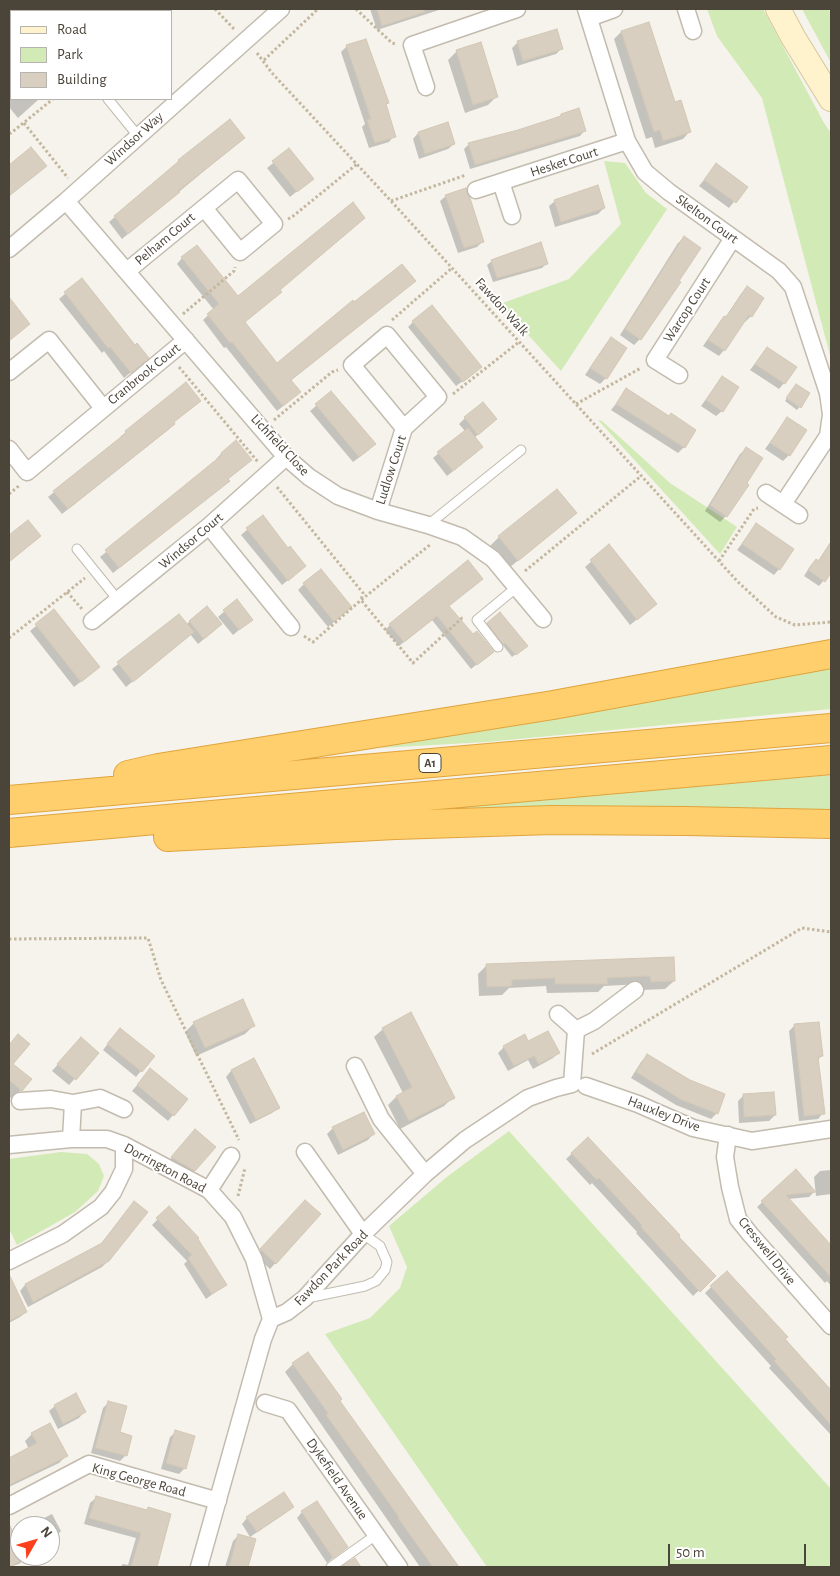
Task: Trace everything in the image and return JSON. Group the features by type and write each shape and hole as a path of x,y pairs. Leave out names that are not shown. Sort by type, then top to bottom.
{"highway":[{"name":"A1","path":"19,799 158,768 553,705 831,654"},
{"name":"A1","path":"19,799 831,728"},
{"path":"22,832 831,760"},
{"path":"22,832 151,838 395,824 552,820 831,824"}],"street":[{"name":"Windsor Way","path":"9,249 281,9"},
{"path":"426,87 412,45 517,9"},
{"name":"Skelton Court","path":"614,9 587,13 627,141 646,172 669,192 780,271 793,288 828,393 831,415 828,436 783,504"},
{"path":"686,9 693,31"},
{"path":"778,9 831,99"},
{"name":"Hesket Court","path":"476,190 627,141"},
{"name":"Pelham Court","path":"127,271 238,180 274,224"},
{"path":"501,182 512,216"},
{"name":"Lichfield Close","path":"72,195 127,271 286,457 309,477 338,496 378,511 462,537 493,559 543,620"},
{"name":"Pelham Court","path":"204,208 240,252"},
{"path":"240,252 274,224"},
{"name":"Warcop Court","path":"655,360 733,238"},
{"path":"352,365 387,335 438,397"},
{"name":"Cranbrook Court","path":"9,372 49,340 103,408"},
{"name":"Cranbrook Court","path":"9,449 27,472 186,340"},
{"path":"655,360 679,375"},
{"name":"Ludlow Court","path":"352,365 404,428"},
{"name":"Ludlow Court","path":"378,511 404,428 438,397"},
{"name":"Windsor Court","path":"92,621 209,526 286,457"},
{"path":"766,493 799,515"},
{"path":"209,526 291,627"},
{"path":"576,1030 594,1021 635,990"},
{"path":"558,1014 576,1030"},
{"path":"576,1030 574,1065 579,1085"},
{"path":"355,1066 381,1119 425,1174"},
{"name":"Hauxley Drive","path":"579,1085 638,1104 693,1128 752,1141 831,1129"},
{"name":"Fawdon Park Road","path":"271,1319 287,1312 305,1298 363,1234 425,1174 464,1140 528,1098 556,1088 579,1085"},
{"path":"20,1101 51,1099 74,1103 100,1098 124,1109"},
{"path":"71,1139 74,1103"},
{"name":"Cresswell Drive","path":"728,1135 725,1157 738,1219 831,1326"},
{"name":"Dorrington Road","path":"9,1145 71,1139 107,1139 124,1145 209,1190 232,1217 254,1259 271,1319"},
{"path":"9,1262 63,1234 101,1207 113,1192 124,1169 124,1145"},
{"path":"209,1190 238,1152"},
{"path":"305,1152 363,1234"},
{"path":"199,1567 263,1340 271,1319"},
{"name":"Dykefield Avenue","path":"265,1403 288,1410 399,1567"},
{"name":"King George Road","path":"9,1506 89,1464 218,1501"}],"lane":[{"path":"109,100 138,136"},
{"path":"428,525 521,450"},
{"path":"77,549 118,600"},
{"path":"498,647 477,620 515,584"},
{"path":"305,1298 365,1286 376,1281 385,1270 387,1262 380,1246 363,1234"},
{"path":"331,1567 376,1534"}],"path":[{"name":"Fawdon Walk","path":"215,9 264,60 272,73 738,582 776,617 795,625 831,622"},
{"path":"264,60 318,9"},
{"path":"356,9 392,43 412,45"},
{"path":"9,133 52,100"},
{"path":"24,123 72,195"},
{"path":"274,224 292,218 357,164"},
{"path":"391,201 468,174"},
{"path":"172,323 234,271 240,252"},
{"path":"387,335 390,322 452,268"},
{"path":"438,397 454,394 519,342"},
{"path":"169,354 362,593 361,600 413,663 462,618 477,620"},
{"path":"576,404 655,360"},
{"path":"263,430 332,372 352,365"},
{"path":"515,584 641,476"},
{"path":"718,561 754,509 783,504"},
{"path":"291,627 313,642 361,600 447,532"},
{"path":"9,638 94,570"},
{"path":"67,592 92,621"},
{"path":"574,1065 802,928 831,932"},
{"path":"9,939 148,938 162,980 245,1168 232,1217"}],"green space":[{"path":"707,9 763,9 831,133 831,359 762,98 717,36"},
{"path":"802,9 828,9 831,13 831,63"},
{"path":"604,161 625,163 646,193 667,209 561,371 500,304 569,279 621,224"},
{"path":"598,420 602,421 670,483 737,527 720,554"},
{"path":"831,667 831,709 487,742 380,748"},
{"path":"831,775 831,816 423,814 421,810"},
{"path":"509,1131 831,1489 831,1567 487,1567 325,1334 370,1318 400,1288 407,1267 389,1226 448,1176"},
{"path":"61,1152 87,1154 99,1164 104,1176 98,1191 75,1212 17,1245 9,1229 9,1159"}],"building":[{"path":"377,9 424,9 425,12 382,26"},
{"path":"649,22 675,102 681,100 691,132 663,141 660,130 654,132 621,31"},
{"path":"557,29 563,49 523,61 517,41"},
{"path":"366,39 389,103 386,104 396,137 375,143 367,120 371,119 346,45"},
{"path":"481,42 498,97 473,105 456,50"},
{"path":"579,108 586,131 475,165 468,143 518,130"},
{"path":"230,119 245,138 178,191 180,192 128,234 114,216 178,160"},
{"path":"448,122 455,144 425,154 418,132"},
{"path":"31,147 47,166 9,196 9,165"},
{"path":"289,148 314,179 297,192 272,161"},
{"path":"716,163 748,187 736,203 704,180"},
{"path":"598,185 605,208 561,222 554,200"},
{"path":"466,188 484,242 464,248 445,195"},
{"path":"353,202 365,218 280,290 282,292 245,322 277,363 353,300 354,302 402,264 416,281 291,380 301,392 283,406 207,314 219,304 181,257 197,245 238,296"},
{"path":"684,236 701,248 679,281 681,282 641,340 625,329"},
{"path":"541,242 548,264 497,278 491,260"},
{"path":"82,278 135,345 137,343 149,358 131,373 110,347 108,348 64,292"},
{"path":"747,286 764,298 752,317 749,315 725,351 708,340"},
{"path":"9,297 30,324 9,341"},
{"path":"432,305 482,367 463,382 412,321"},
{"path":"611,337 627,348 607,379 590,368"},
{"path":"767,347 797,367 785,384 755,364"},
{"path":"722,376 739,387 723,412 706,400"},
{"path":"186,382 201,401 68,509 53,491"},
{"path":"796,384 810,393 801,408 786,398"},
{"path":"626,388 669,416 671,413 696,430 685,448 616,404"},
{"path":"331,391 376,444 359,457 315,404"},
{"path":"483,402 497,419 478,435 464,417"},
{"path":"787,417 807,430 790,456 770,443"},
{"path":"468,428 483,447 453,471 437,452"},
{"path":"236,440 252,460 228,479 230,481 119,568 105,550 222,455 221,453"},
{"path":"746,447 763,458 747,483 749,485 727,517 710,505"},
{"path":"557,489 577,513 518,561 498,536"},
{"path":"263,515 288,548 290,546 306,566 288,581 246,528"},
{"path":"28,520 41,536 9,562 9,535"},
{"path":"756,523 794,549 780,570 742,544"},
{"path":"831,542 831,573 825,582 808,570 816,559 819,561"},
{"path":"609,544 657,604 637,620 590,560"},
{"path":"468,560 483,579 449,606 473,634 477,631 494,652 477,665 437,616 404,642 389,624"},
{"path":"321,569 352,607 334,622 303,583"},
{"path":"237,599 253,620 239,630 223,610"},
{"path":"207,606 222,624 204,639 189,621"},
{"path":"54,609 100,667 81,682 35,624"},
{"path":"500,612 528,646 516,655 505,643 503,644 487,623"},
{"path":"179,614 194,632 133,682 117,662"},
{"path":"674,957 675,981 651,982 650,976 607,978 608,984 555,984 555,978 512,980 512,986 487,987 486,964"},
{"path":"243,999 255,1026 205,1048 193,1022"},
{"path":"411,1012 455,1098 409,1121 396,1096 412,1087 382,1028"},
{"path":"819,1022 823,1056 818,1057 825,1114 804,1116 794,1024"},
{"path":"120,1028 155,1056 142,1072 107,1044"},
{"path":"548,1031 560,1053 539,1064 534,1056 514,1066 503,1046 525,1034 528,1041"},
{"path":"18,1034 30,1044 13,1064 32,1079 22,1091 9,1080 9,1045"},
{"path":"81,1037 99,1053 76,1080 57,1064"},
{"path":"647,1054 690,1080 725,1094 718,1114 682,1100 636,1072"},
{"path":"254,1058 280,1108 256,1120 231,1070"},
{"path":"150,1068 188,1099 174,1116 137,1085"},
{"path":"774,1092 776,1115 744,1117 743,1094"},
{"path":"364,1112 375,1134 343,1150 332,1127"},
{"path":"195,1129 216,1147 195,1171 171,1157"},
{"path":"588,1137 716,1276 700,1292 599,1178 597,1180 571,1153"},
{"path":"796,1169 816,1192 786,1195 831,1245 831,1277 761,1201"},
{"path":"305,1200 321,1214 276,1264 260,1249"},
{"path":"134,1201 148,1212 109,1261 33,1302 25,1284 102,1243"},
{"path":"169,1206 199,1238 227,1285 212,1294 188,1258 192,1255 156,1218"},
{"path":"727,1271 788,1337 785,1339 831,1390 831,1425 774,1361 776,1359 710,1286"},
{"path":"9,1274 27,1312 9,1321"},
{"path":"308,1352 342,1399 340,1401 459,1567 433,1567 398,1518 292,1363"},
{"path":"76,1393 86,1412 63,1424 54,1405"},
{"path":"108,1401 127,1406 120,1432 132,1436 127,1456 95,1448"},
{"path":"50,1423 68,1456 9,1485 9,1458 37,1443 31,1433"},
{"path":"175,1430 195,1436 186,1469 166,1463"},
{"path":"284,1492 294,1507 257,1532 246,1517"},
{"path":"96,1496 147,1510 148,1507 171,1514 157,1567 131,1567 141,1533 89,1518"},
{"path":"317,1501 348,1547 333,1558 301,1511"},
{"path":"9,1524 11,1566 9,1567"},
{"path":"238,1534 256,1539 248,1567 229,1567"},
{"path":"355,1558 361,1567 341,1567"}]}
